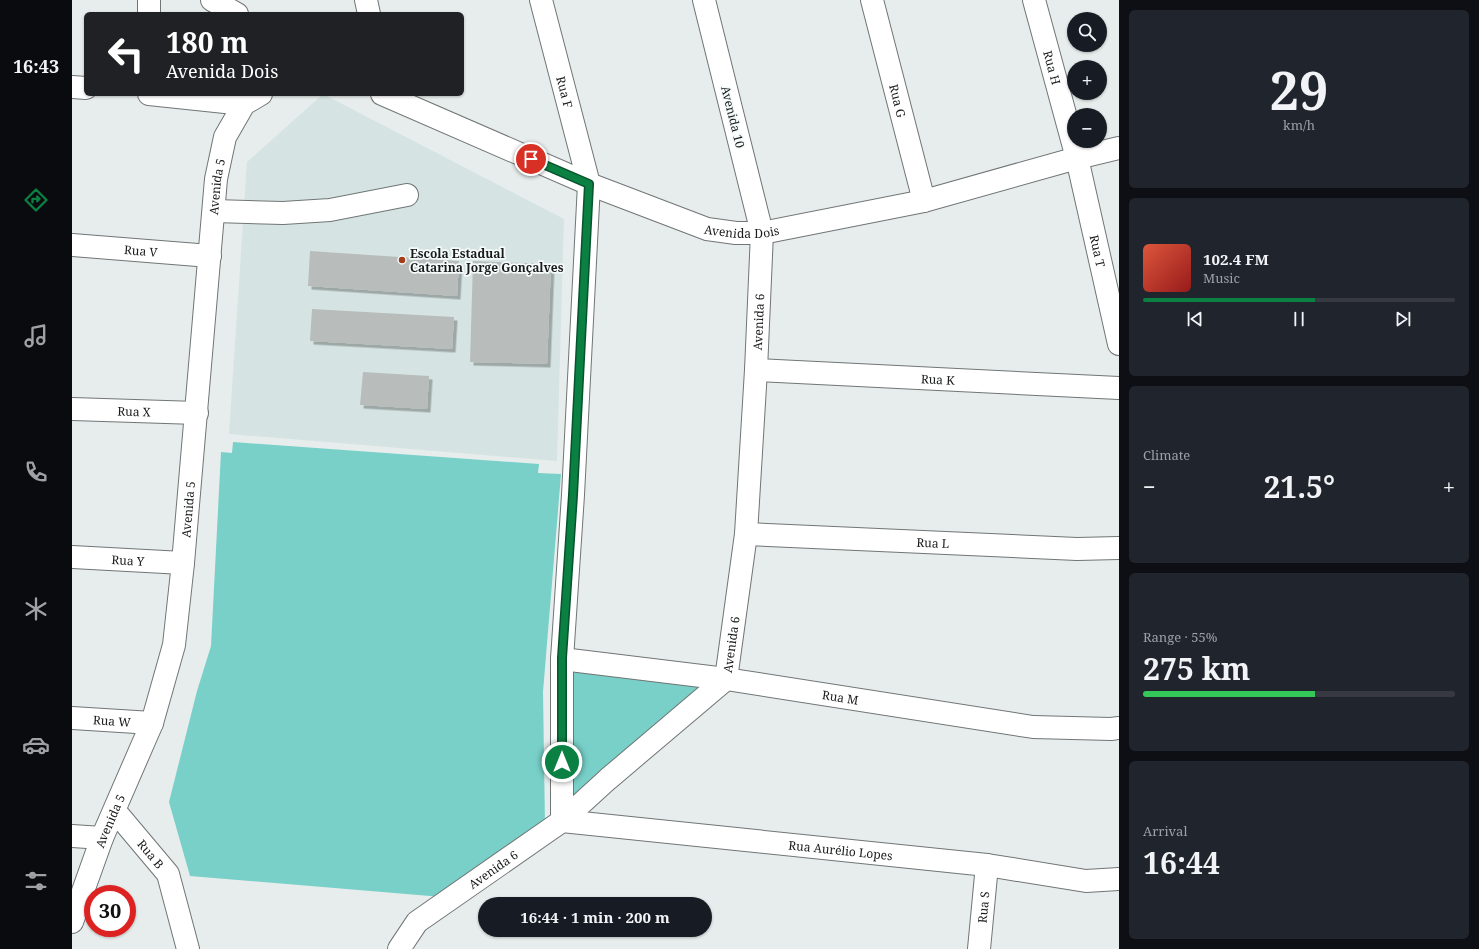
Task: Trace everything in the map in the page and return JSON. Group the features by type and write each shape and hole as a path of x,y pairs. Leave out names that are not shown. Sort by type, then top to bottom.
{"street":[{"path":"149,0 149,12"},
{"path":"212,0 233,12"},
{"path":"366,0 369,12"},
{"name":"Rua F","path":"541,0 589,184 573,495 562,658 562,821"},
{"name":"Avenida 10","path":"704,0 762,233"},
{"name":"Rua G","path":"872,0 924,201"},
{"name":"Rua H","path":"1034,0 1077,158"},
{"path":"72,87 84,88"},
{"path":"191,96 253,99"},
{"name":"Avenida Dois","path":"387,96 589,184 707,229 736,234 762,233 924,201 1077,158 1119,148"},
{"name":"Avenida 5","path":"72,922 102,838 152,723 174,645 197,413 216,179 225,137 253,99"},
{"name":"Rua T","path":"1077,158 1119,344"},
{"path":"214,211 283,212 330,210 407,195"},
{"name":"Avenida 6","path":"399,949 417,922 562,821 608,779 726,679 746,534 756,370 762,233"},
{"name":"Rua V","path":"72,245 210,256"},
{"name":"Rua K","path":"756,370 1119,388"},
{"name":"Rua X","path":"72,409 197,413"},
{"name":"Rua L","path":"746,534 1077,549 1119,548"},
{"name":"Rua Y","path":"72,557 183,563"},
{"name":"Rua M","path":"562,658 726,679 1033,727 1119,728"},
{"name":"Rua W","path":"72,718 152,723"},
{"name":"Rua B","path":"115,811 168,874 188,949"},
{"name":"Rua Aurélio Lopes","path":"562,821 987,865 1086,881 1119,879"},
{"path":"72,836 102,838"},
{"name":"Rua S","path":"979,949 987,865"}],"shaded area":[{"name":"Escola Estadual Catarina Jorge Gonçalves","path":"321,96 327,96 564,219 557,461 229,434 247,162"},
{"path":"233,442 539,464 538,473 561,474 543,692 545,825 442,897 190,876 169,802 197,691 211,646 221,452 232,453"},
{"path":"562,659 726,679 562,821"}],"building":[{"path":"310,251 459,261 457,296 308,286"},
{"path":"473,261 551,264 547,364 470,362"},
{"path":"312,309 454,317 452,349 310,341"},
{"path":"363,372 429,376 427,409 360,405"}],"place":[{"name":"Escola Estadual Catarina Jorge Gonçalves","path":"402,260"}],"route":[{"path":"531,159 589,184 573,495 562,658 562,762"}]}
